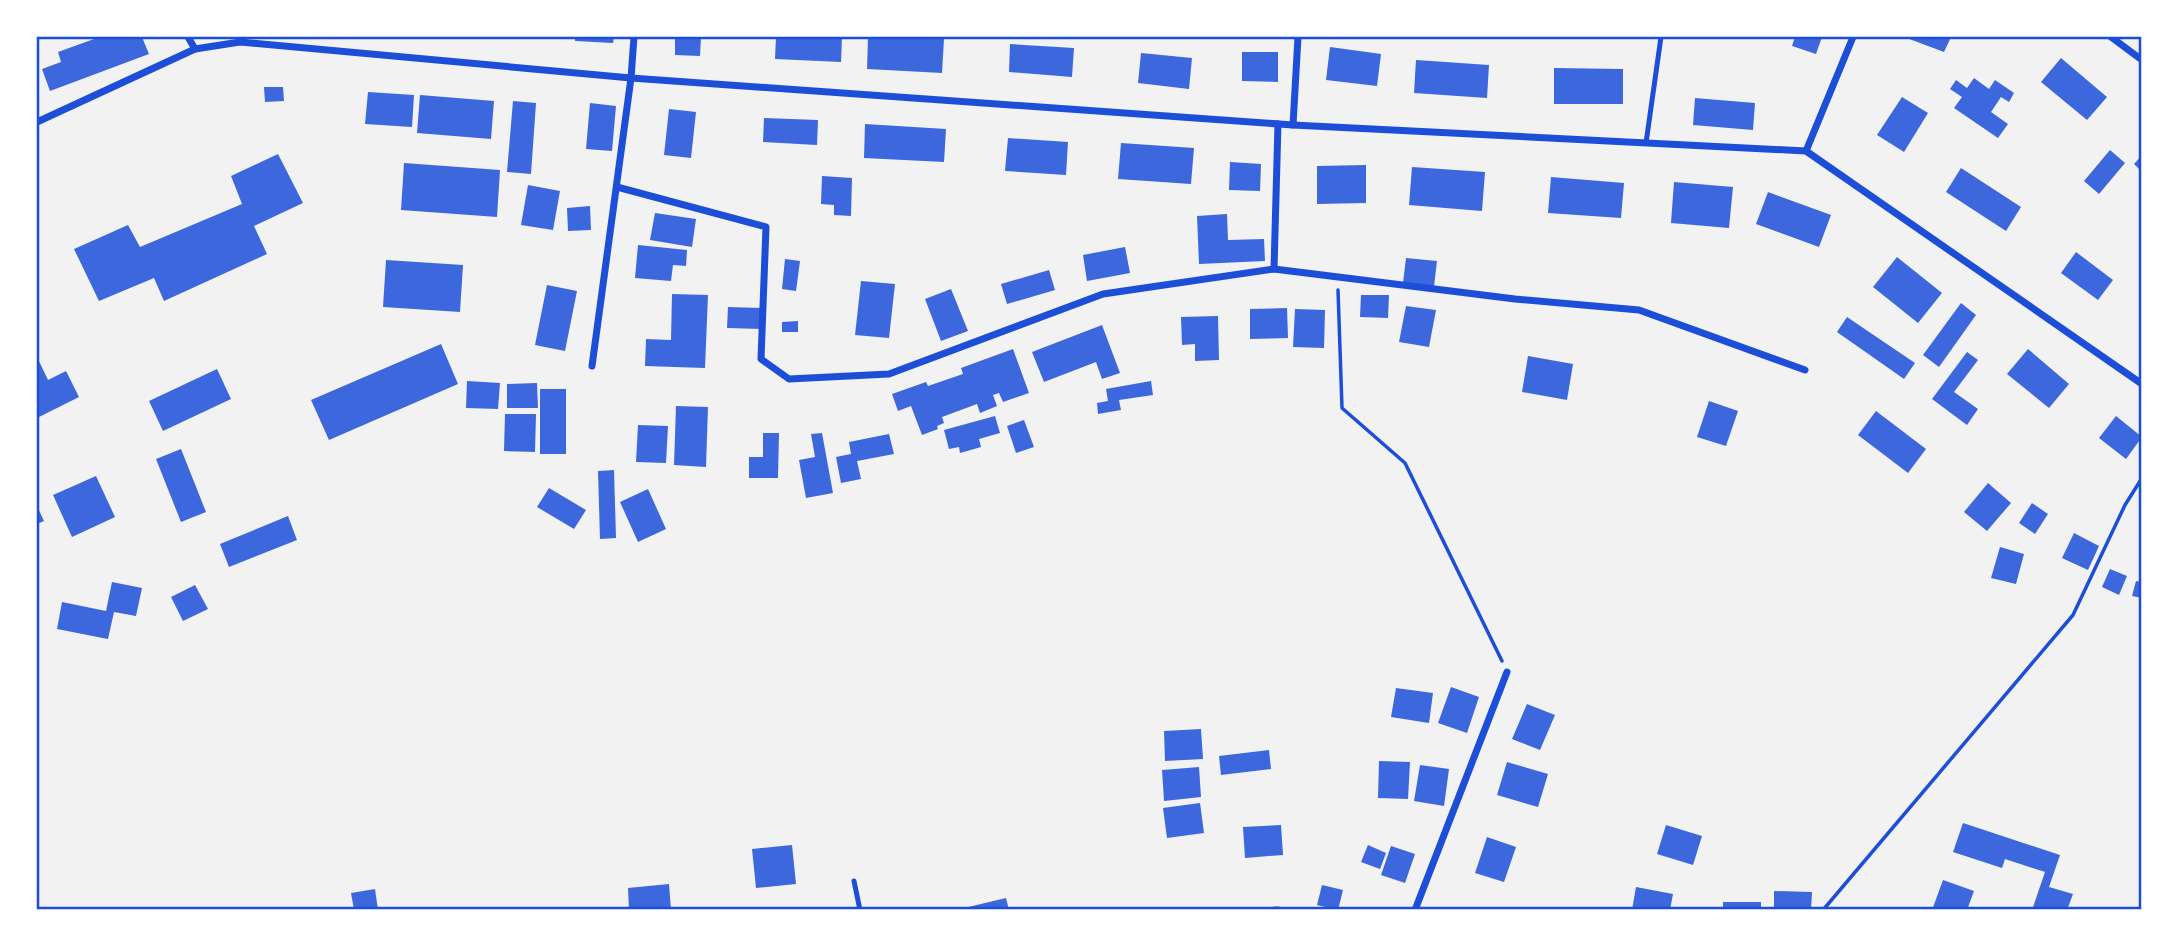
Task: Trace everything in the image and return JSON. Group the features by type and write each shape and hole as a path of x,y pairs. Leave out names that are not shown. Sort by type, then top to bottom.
{"street":[{"path":"188,37 195,50"},
{"path":"592,366 631,78 634,37"},
{"path":"1293,125 1298,37"},
{"path":"1807,151 1853,37"},
{"path":"2111,37 2142,60"},
{"path":"37,122 195,50 240,42 631,78 1278,124 1807,151 2142,384"},
{"path":"1273,269 1278,124"},
{"path":"617,187 766,227 761,359 789,379 889,374 1103,294 1273,269 1515,299 1639,310 1805,370"},
{"path":"1415,910 1507,672"}],"lane":[{"path":"1646,143 1661,37"},
{"path":"854,881 860,910"}],"path":[{"path":"1337,277 1342,408 1405,463 1507,672"},
{"path":"1823,910 2073,615 2125,505 2142,478"}],"building":[{"path":"94,37 142,37 149,54 50,91 42,69 61,62 58,52"},
{"path":"575,37 614,37 613,43 575,41"},
{"path":"675,37 701,37 700,56 675,55"},
{"path":"776,37 842,37 841,62 775,59"},
{"path":"868,37 944,39 942,73 867,69"},
{"path":"1795,37 1822,37 1816,54 1792,46"},
{"path":"1904,37 1951,37 1944,52"},
{"path":"1010,44 1074,48 1072,77 1009,72"},
{"path":"1330,47 1381,54 1377,86 1326,80"},
{"path":"1242,52 1278,52 1278,82 1242,81"},
{"path":"1141,53 1192,58 1189,89 1138,83"},
{"path":"2061,58 2107,97 2087,120 2041,82"},
{"path":"1416,60 1489,65 1487,98 1414,93"},
{"path":"1554,68 1623,69 1623,104 1554,104"},
{"path":"1974,78 1989,89 1995,80 2014,93 2009,102 2001,97 1991,112 2008,124 1998,138 1954,108 1962,97 1950,89 1956,80 1967,88"},
{"path":"264,87 283,87 284,101 265,102"},
{"path":"368,92 414,95 412,127 365,124"},
{"path":"420,95 494,101 491,139 417,133"},
{"path":"1902,97 1928,113 1904,152 1877,135"},
{"path":"1695,98 1755,103 1753,130 1693,125"},
{"path":"513,101 536,103 531,174 507,172"},
{"path":"590,103 616,106 612,151 586,149"},
{"path":"669,109 696,112 691,158 664,155"},
{"path":"764,118 818,120 817,145 763,142"},
{"path":"865,124 946,129 944,162 864,158"},
{"path":"1008,138 1068,142 1066,175 1005,171"},
{"path":"1121,143 1194,148 1191,184 1118,179"},
{"path":"2110,150 2125,163 2099,194 2084,181"},
{"path":"278,154 303,203 254,226 267,254 164,301 154,278 99,301 74,249 128,225 140,247 242,204 231,176"},
{"path":"2142,155 2142,172 2134,164"},
{"path":"1230,162 1261,164 1260,191 1229,190"},
{"path":"404,163 500,170 497,217 401,210"},
{"path":"1366,165 1366,203 1317,204 1317,166"},
{"path":"1412,167 1485,172 1482,211 1409,205"},
{"path":"1961,168 2021,207 2006,231 1946,192"},
{"path":"822,176 852,178 851,216 834,215 834,205 821,204"},
{"path":"1551,177 1624,183 1621,218 1548,213"},
{"path":"1674,182 1733,187 1729,228 1671,223"},
{"path":"528,185 560,191 553,230 521,225"},
{"path":"1768,192 1831,215 1819,247 1756,224"},
{"path":"590,206 591,230 568,231 567,208"},
{"path":"655,213 696,219 692,247 650,240"},
{"path":"1227,214 1228,240 1264,239 1265,261 1199,264 1197,216"},
{"path":"638,245 687,250 686,266 673,265 671,281 635,278"},
{"path":"1125,247 1130,273 1087,281 1083,255"},
{"path":"2076,252 2113,280 2098,300 2061,273"},
{"path":"1897,257 1942,293 1918,323 1873,287"},
{"path":"1406,258 1437,261 1434,286 1403,283"},
{"path":"785,259 800,261 796,291 782,289"},
{"path":"386,260 463,265 460,312 383,307"},
{"path":"1049,270 1055,290 1007,304 1001,284"},
{"path":"861,281 895,284 889,338 855,335"},
{"path":"547,285 577,291 565,351 535,345"},
{"path":"951,289 968,331 941,341 925,299"},
{"path":"672,294 708,295 705,368 645,366 646,339 671,340"},
{"path":"1361,295 1389,295 1388,318 1360,317"},
{"path":"1961,303 1976,315 1939,367 1923,355"},
{"path":"1406,306 1436,310 1429,347 1399,342"},
{"path":"728,307 762,308 762,329 727,328"},
{"path":"1287,308 1288,338 1250,339 1250,309"},
{"path":"1295,309 1325,310 1324,348 1293,347"},
{"path":"1218,316 1219,360 1195,361 1195,344 1182,345 1181,317"},
{"path":"1847,317 1915,363 1904,379 1837,332"},
{"path":"798,321 798,332 782,332 782,322"},
{"path":"1102,325 1120,373 1102,379 1096,362 1044,382 1032,352"},
{"path":"441,344 458,384 329,440 311,400"},
{"path":"1013,349 1029,393 1003,402 999,393 993,395 997,406 980,413 977,404 942,417 944,423 937,426 938,429 922,435 911,406 898,411 892,394 926,382 928,386 963,374 961,368"},
{"path":"2028,349 2069,384 2049,408 2007,374"},
{"path":"1967,352 1978,360 1954,392 1978,409 1967,425 1932,399"},
{"path":"1528,356 1573,364 1567,400 1522,392"},
{"path":"37,357 48,380 66,371 79,397 37,418"},
{"path":"217,369 231,399 163,431 149,401"},
{"path":"467,381 500,383 498,409 466,408"},
{"path":"1151,381 1153,395 1119,400 1121,410 1098,414 1097,403 1108,401 1106,389"},
{"path":"537,383 538,408 507,408 507,384"},
{"path":"540,389 566,389 566,454 540,454"},
{"path":"1709,401 1738,411 1726,446 1697,437"},
{"path":"676,406 708,407 706,467 674,465"},
{"path":"1876,411 1926,449 1908,473 1858,435"},
{"path":"505,414 536,414 535,452 504,451"},
{"path":"995,416 1000,433 979,439 981,447 960,453 959,447 949,449 944,430"},
{"path":"2116,416 2142,437 2126,459 2099,438"},
{"path":"1024,420 1034,447 1016,453 1007,426"},
{"path":"638,425 668,426 666,463 636,462"},
{"path":"763,433 779,433 778,478 749,478 749,457 763,457"},
{"path":"822,433 833,493 806,498 799,460 815,457 811,434"},
{"path":"889,434 894,454 857,461 861,479 841,483 836,457 851,454 849,442"},
{"path":"181,449 206,512 181,522 156,459"},
{"path":"614,470 616,538 600,539 598,471"},
{"path":"96,476 115,517 72,537 53,495"},
{"path":"1988,483 2011,503 1987,531 1964,512"},
{"path":"549,488 586,510 574,529 537,507"},
{"path":"648,489 666,529 638,542 620,502"},
{"path":"2032,503 2048,514 2035,534 2019,523"},
{"path":"37,506 44,521 37,524"},
{"path":"288,516 297,540 229,567 220,544"},
{"path":"2074,533 2099,546 2088,570 2062,558"},
{"path":"2000,547 2024,554 2016,584 1991,578"},
{"path":"2110,569 2127,576 2119,595 2102,587"},
{"path":"2136,581 2142,582 2142,598 2132,596"},
{"path":"112,582 142,588 136,616 114,612 108,639 57,629 62,602 106,611"},
{"path":"195,585 208,609 183,621 171,597"},
{"path":"1451,687 1479,697 1467,733 1438,723"},
{"path":"1396,688 1433,693 1429,723 1391,717"},
{"path":"1527,704 1555,715 1540,750 1512,739"},
{"path":"1201,729 1203,759 1165,761 1164,731"},
{"path":"1269,750 1271,769 1221,775 1219,756"},
{"path":"1379,761 1410,762 1408,799 1378,798"},
{"path":"1507,762 1548,774 1538,807 1497,795"},
{"path":"1420,765 1449,769 1444,806 1414,801"},
{"path":"1199,767 1201,797 1164,801 1162,770"},
{"path":"1200,803 1204,833 1167,838 1163,808"},
{"path":"1963,823 2060,855 2049,887 2073,894 2067,910 2032,910 2045,872 2005,859 2002,868 1953,852"},
{"path":"1281,825 1283,855 1245,858 1243,827"},
{"path":"1666,825 1702,836 1693,865 1657,854"},
{"path":"1487,837 1516,847 1504,882 1475,873"},
{"path":"792,845 796,884 756,888 752,849"},
{"path":"1368,845 1386,853 1380,869 1361,862"},
{"path":"1391,846 1415,854 1405,883 1381,875"},
{"path":"1943,880 1974,891 1967,910 1932,910"},
{"path":"669,884 671,910 629,910 628,888"},
{"path":"1322,885 1343,890 1338,910 1317,905"},
{"path":"1636,887 1673,894 1670,910 1632,910"},
{"path":"375,889 378,910 354,910 351,893"},
{"path":"1774,891 1812,892 1811,910 1774,910"},
{"path":"1006,898 1009,910 964,910 964,908"},
{"path":"1723,902 1761,902 1761,910 1723,910"}]}
